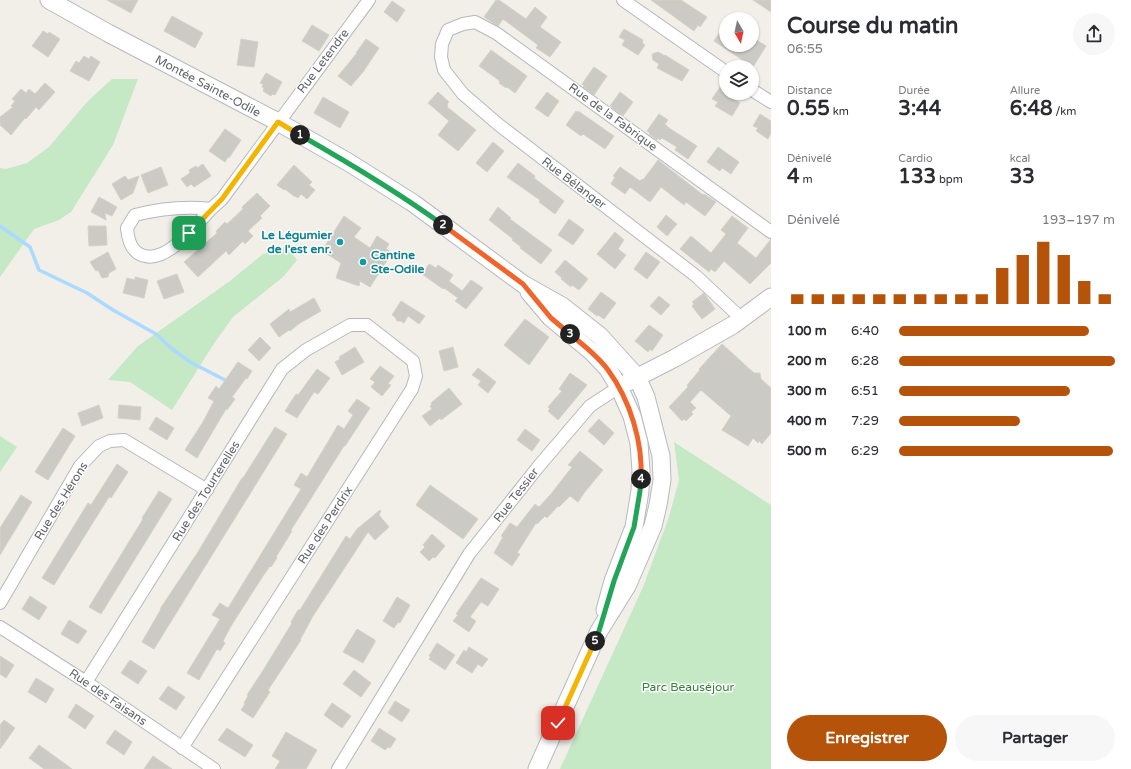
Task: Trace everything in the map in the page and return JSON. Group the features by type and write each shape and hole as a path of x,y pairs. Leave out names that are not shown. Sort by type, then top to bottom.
{"main road":[{"name":"Montée Sainte-Odile","path":"49,0 108,33 278,122 348,162 413,204 523,284 562,306 600,336 637,377 646,397 660,456 662,480 653,526 627,586 599,631"},
{"name":"Montée Sainte-Odile","path":"523,284 551,318 592,352 608,369 619,387 632,416 638,443 641,471 640,491 634,527 614,581 599,631"},
{"name":"Rue Tessier","path":"619,387 742,319 771,297"},
{"path":"537,769 599,631"}],"street":[{"name":"Rue Letendre","path":"211,209 197,208 153,210 135,214 127,228 128,239 133,250 138,254 148,257 164,253 189,233 222,199 369,0"},
{"path":"623,0 719,67"},
{"name":"Rue de la Fabrique","path":"448,30 463,24 475,22 496,33 771,232"},
{"name":"Rue Bélanger","path":"448,30 442,44 441,57 444,70 463,94 499,125 696,276 742,319"},
{"path":"759,94 771,102"},
{"name":"Rue des Tourterelles","path":"86,682 282,369 306,350 350,325"},
{"name":"Rue des Perdrix","path":"182,748 412,389 416,376 413,361 366,325 350,325"},
{"name":"Rue Tessier","path":"338,769 469,554 538,467 590,406 619,387"},
{"name":"Rue des Hérons","path":"0,603 80,466 99,446 110,441 124,440 207,490"},
{"name":"Rue des Faisans","path":"0,627 86,682 214,769"}],"green space":[{"path":"112,79 138,79 113,145 71,212 59,220 34,229 0,277 0,168 6,169 27,163 49,147 87,102"},
{"path":"287,248 297,260 283,277 233,317 215,342 172,410 130,382 108,380 138,346 230,281 263,254"},
{"path":"0,436 17,447 0,472"},
{"name":"Parc Beauséjour","path":"674,442 771,505 771,769 560,769 643,587 669,517 679,480"}],"building":[{"path":"107,0 138,0 131,13"},
{"path":"496,0 499,0 526,19 535,7 547,17 540,27 561,42 550,57 536,48 538,45 503,19 498,26 484,17"},
{"path":"651,0 681,0 707,17 700,27 698,25 694,31"},
{"path":"753,0 771,0 771,12"},
{"path":"392,1 405,10 397,22 384,12"},
{"path":"172,16 203,33 195,48 164,31"},
{"path":"312,25 329,35 319,51 302,41"},
{"path":"624,29 643,40 642,43 645,45 638,55 622,45 625,40 619,37"},
{"path":"43,31 48,34 49,32 60,39 48,57 32,46"},
{"path":"719,34 719,44 714,41"},
{"path":"241,39 258,42 254,67 237,65"},
{"path":"366,39 379,48 363,72 351,86 338,76 357,53"},
{"path":"759,42 766,46 757,60 742,60 730,52 759,52"},
{"path":"491,50 527,76 515,93 499,83 500,81 479,66"},
{"path":"658,52 689,70 682,81 657,68 659,64 653,60 652,54"},
{"path":"84,56 89,59 91,56 100,62 89,81 70,71 76,61 79,63"},
{"path":"594,67 607,76 594,95 583,87 584,86 582,84"},
{"path":"266,73 282,82 275,95 272,94 271,96 263,91 263,84 260,83"},
{"path":"45,83 55,92 39,110 36,107 11,135 0,125 0,117 13,107 11,106 15,101 12,99 21,89 26,93 29,89 35,94"},
{"path":"719,88 719,100 735,100 740,103 732,116 715,106 718,102 712,99"},
{"path":"438,92 449,102 447,107 476,130 458,151 438,135 449,121 428,103"},
{"path":"547,92 559,101 548,117 535,108"},
{"path":"620,92 633,102 623,116 610,106"},
{"path":"323,97 349,112 340,128 314,113"},
{"path":"576,111 614,136 605,149 583,134 581,136 566,125"},
{"path":"659,114 668,120 665,124 669,128 697,146 688,159 675,150 677,147 662,138 660,140 658,138 657,140 647,131"},
{"path":"760,114 771,121 771,133 768,139 756,131 758,128 753,126"},
{"path":"225,129 241,140 225,162 209,151"},
{"path":"493,142 504,151 487,172 476,163"},
{"path":"718,147 739,162 731,174 722,168 720,171 707,162"},
{"path":"658,160 703,195 704,194 716,202 705,216 686,202 684,205 661,187 650,202 630,187 625,194 611,184 615,177 613,176 620,167 640,181 642,179 643,180"},
{"path":"518,163 535,176 534,178 564,201 555,214 539,202 540,200 507,177"},
{"path":"203,164 211,176 194,187 191,184 187,187 181,179 190,173 189,170 196,166 197,168"},
{"path":"294,165 312,182 309,185 315,190 307,199 301,194 298,198 295,197 277,185"},
{"path":"161,167 168,185 148,193 141,175"},
{"path":"125,176 128,180 139,176 133,193 121,200 112,184"},
{"path":"257,193 270,206 260,216 262,218 248,231 253,236 245,244 243,241 229,255 226,251 198,277 184,262 217,233 216,231 225,222 227,224 243,209 242,207"},
{"path":"99,197 117,207 112,216 105,213 106,220 91,212"},
{"path":"498,207 511,218 510,219 552,250 541,264 520,248 521,247 512,240 513,239 489,220"},
{"path":"666,215 677,224 667,236 657,227"},
{"name":"Cantine Ste-Odile","path":"344,216 361,228 354,237 370,248 377,236 389,244 386,249 390,251 386,258 388,259 370,287 360,281 359,286 336,278 341,263 327,254 330,250 325,246"},
{"path":"732,216 748,228 737,243 756,258 771,239 771,263 750,284 724,261 715,272 711,269 709,272 680,249 691,236 711,253 726,234 721,230"},
{"path":"569,219 584,230 573,245 558,235"},
{"path":"88,226 106,226 107,245 89,246"},
{"path":"615,232 624,240 618,249 626,255 615,269 597,254"},
{"path":"108,252 116,269 109,273 108,277 102,278 98,270 96,271 90,262"},
{"path":"646,252 660,262 647,279 634,269"},
{"path":"565,260 588,279 579,290 572,285 571,287 555,272"},
{"path":"429,264 436,268 438,265 453,275 449,281 462,291 471,280 483,288 466,309 455,301 458,298 422,274"},
{"path":"177,274 184,292 164,299 157,281"},
{"path":"135,277 148,280 144,298 123,293 127,278 135,280"},
{"path":"601,292 616,303 604,319 588,309"},
{"path":"704,293 715,309 702,319 692,306 694,304 692,302"},
{"path":"659,296 670,305 661,315 650,306"},
{"path":"314,298 321,311 279,337 270,324 289,309 290,312"},
{"path":"401,301 425,316 419,324 408,316 404,323 397,321 392,315"},
{"path":"525,319 549,337 529,365 504,345"},
{"path":"649,325 663,335 652,351 650,349 648,352 635,341"},
{"path":"260,337 271,348 259,361 248,350"},
{"path":"722,344 754,373 760,373 761,379 771,388 771,433 762,444 759,441 758,443 753,438 748,446 722,430 731,416 701,390 690,402 696,408 691,412 693,414 686,421 684,419 682,421 669,407 688,387 687,385 700,370 699,369"},
{"path":"355,347 364,362 342,375 335,362 340,359 339,357"},
{"path":"453,347 458,367 444,371 439,351"},
{"path":"238,362 252,371 232,397 235,399 227,410 226,409 197,458 185,450 203,422 214,401 208,398 216,386 219,389"},
{"path":"380,366 394,376 388,384 391,385 382,396 371,387 375,382 370,379"},
{"path":"478,368 496,382 488,393 478,385 481,381 472,375"},
{"path":"317,369 330,378 318,394 314,392 297,418 285,411 296,394 298,395"},
{"path":"570,373 587,385 558,420 548,411 550,409 548,407 562,391 559,389"},
{"path":"449,388 462,404 441,420 440,418 430,426 422,416 432,409 430,406 432,404 431,403"},
{"path":"357,399 370,408 291,530 292,531 276,557 277,558 263,576 231,626 223,641 225,643 220,651 217,649 199,680 187,673 220,619 212,615 220,603 228,608 301,489 294,485 301,473 307,477 338,425 344,429 353,415 348,411"},
{"path":"99,405 103,418 82,426 78,413"},
{"path":"119,405 141,407 140,420 118,418"},
{"path":"156,417 174,428 167,440 149,429"},
{"path":"599,419 614,433 604,445 588,431"},
{"path":"275,427 287,434 154,649 142,642 160,609 198,552 242,478"},
{"path":"63,428 75,436 48,480 35,472"},
{"path":"525,429 540,440 532,451 517,440"},
{"path":"580,451 603,470 578,502 570,496 547,518 545,516 537,524 536,523 517,553 520,554 512,566 494,553 503,537 501,536 510,523 517,527 535,504 539,507 572,467 568,465"},
{"path":"117,464 128,472 111,498 109,497 54,585 42,578 88,503 91,505"},
{"path":"430,485 478,519 463,539 416,505"},
{"path":"159,491 172,499 101,614 89,607"},
{"path":"21,495 32,502 0,555 0,528"},
{"path":"380,510 379,515 389,527 375,540 368,532 313,616 301,640 268,690 270,692 253,718 241,710 245,704 247,695 292,623 291,622 298,610 300,610 346,536 350,539 357,529"},
{"path":"432,534 445,546 435,558 433,557 429,561 420,552 425,547 423,545"},
{"path":"481,578 499,589 488,606 481,602 470,617 476,621 469,632 453,621 458,615 456,614"},
{"path":"30,596 47,607 39,620 22,609"},
{"path":"397,597 410,605 400,623 398,622 394,628 383,621"},
{"path":"69,620 87,631 78,644 61,634"},
{"path":"357,629 375,640 363,663 343,652"},
{"path":"437,643 455,655 445,670 429,659 431,657 429,656"},
{"path":"469,647 488,659 482,667 478,664 472,673 456,663 464,650 466,652"},
{"path":"0,656 14,665 6,678 0,674"},
{"path":"130,660 147,671 138,684 121,673"},
{"path":"354,670 371,683 361,697 343,684"},
{"path":"36,678 54,689 46,703 28,692"},
{"path":"168,686 185,697 176,710 159,699"},
{"path":"395,701 410,710 402,722 388,713"},
{"path":"332,703 351,716 342,728 324,715"},
{"path":"76,704 94,716 85,729 68,717"},
{"path":"4,720 15,728 0,749 0,725"},
{"path":"227,728 253,745 245,757 218,740"},
{"path":"379,728 396,739 390,748 388,747 385,750 371,741"},
{"path":"115,730 132,742 124,755 106,743"},
{"path":"286,732 317,750 306,769 275,769 280,761 272,756"},
{"path":"39,745 72,769 44,769 29,758"},
{"path":"153,756 172,769 144,769"}],"waterway":[{"path":"0,226 30,247 39,270 87,293 113,310 156,334 171,348 190,362 227,381"}],"place":[{"name":"Le Légumier de l'est enr.","path":"340,242"},
{"name":"Cantine Ste-Odile","path":"363,262"}],"route":[{"path":"189,233 222,199 278,122 348,162 413,204 523,284 551,318 592,352 608,369 619,387 632,416 638,443 641,471 640,491 634,527 614,581 599,631 558,723"}]}
